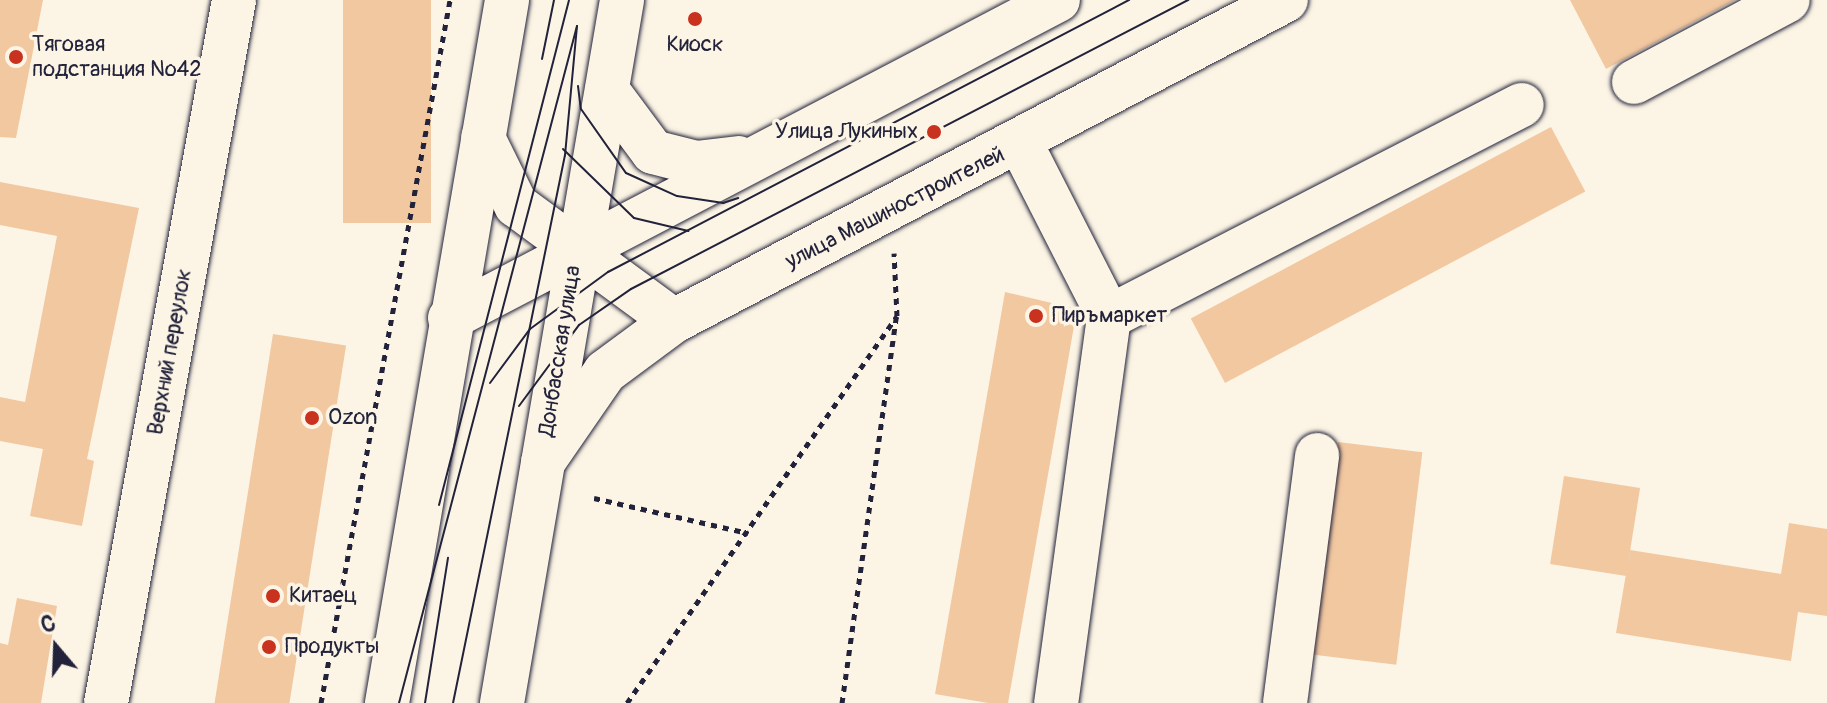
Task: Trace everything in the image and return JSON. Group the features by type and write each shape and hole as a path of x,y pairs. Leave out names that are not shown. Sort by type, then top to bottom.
{"main road":[{"name":"Верхний переулок","path":"106,703 234,0"},
{"path":"387,703 450,318 507,0"},
{"name":"Донбасская улица","path":"502,703 576,248 622,0"},
{"path":"450,318 576,248 1058,0"},
{"name":"улица Машиностроителей","path":"543,462 605,372 674,321 1021,144 1286,0"},
{"path":"1634,82 1788,0"},
{"path":"607,90 653,152 696,163 757,156"},
{"path":"1109,317 1522,105"},
{"path":"483,138 516,205 674,321"},
{"path":"1021,144 1109,317 1056,703"},
{"path":"1285,703 1317,455"}],"path":[{"path":"321,703 450,0"},
{"path":"842,703 897,316 894,245"},
{"path":"627,703 897,316"},
{"path":"594,498 748,533"}],"building":[{"name":"Тяговая подстанция №42","path":"0,0 43,0 16,138 0,137"},
{"path":"343,0 431,0 431,223 343,223"},
{"path":"1570,0 1735,0 1606,69"},
{"path":"1551,127 1585,191 1225,383 1191,319"},
{"path":"0,182 139,208 87,459 94,461 82,526 30,516 43,449 0,441 0,397 25,402 57,236 0,225"},
{"path":"1005,292 1077,309 1008,703 988,703 935,694"},
{"path":"273,334 346,346 289,703 215,703"},
{"path":"1338,442 1422,452 1396,665 1312,654"},
{"path":"1564,476 1640,488 1626,576 1550,564"},
{"path":"1789,523 1827,529 1827,616 1798,612 1791,661 1616,633 1630,550 1781,574"},
{"path":"17,598 57,606 41,703 0,703 0,643 8,645"}],"tram line":[{"path":"542,59 554,0"},
{"path":"439,505 569,0"},
{"path":"490,383 530,329 608,272 1129,0"},
{"path":"519,406 579,325 631,289 1188,0"},
{"path":"399,703 577,26 565,155 453,703"},
{"path":"578,86 581,109 626,173 677,196 723,203 738,198"},
{"path":"563,149 634,218 688,231"},
{"path":"425,703 448,558"}],"place":[{"name":"Киоск","path":"695,19"},
{"name":"Тяговая подстанция №42","path":"16,57"},
{"name":"Улица Лукиных","path":"934,132"},
{"name":"Пиръмаркет","path":"1036,316"},
{"name":"Ozon","path":"312,418"},
{"name":"Китаец","path":"273,596"},
{"name":"Продукты","path":"269,647"}]}
